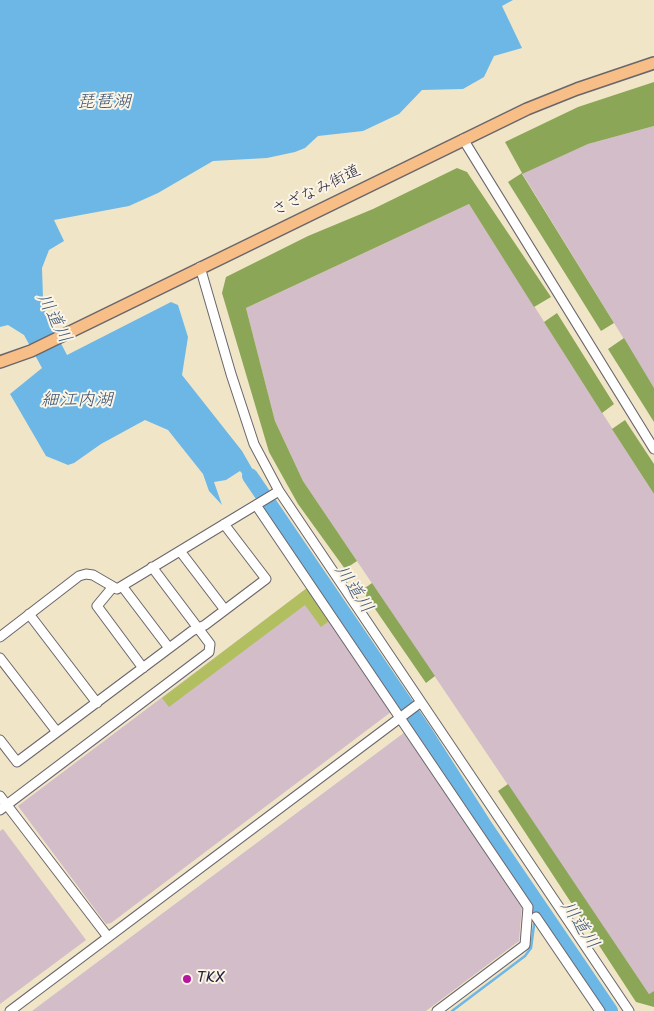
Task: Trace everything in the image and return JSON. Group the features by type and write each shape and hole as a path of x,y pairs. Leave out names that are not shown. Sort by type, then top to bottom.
{"main road":[{"name":"さざなみ街道","path":"0,362 31,351 527,109 577,88 654,63"}],"street":[{"path":"463,139 654,449"},
{"path":"200,267 231,374 254,444 276,493 418,705 629,1011"},
{"path":"0,637 82,575 93,576 116,590 276,493"},
{"path":"258,504 528,906 525,945 437,1011"},
{"path":"0,740 18,762 169,648 226,610 266,579 224,524"},
{"path":"180,551 226,610"},
{"path":"3,807 208,654 211,649 210,644 152,567"},
{"path":"122,586 169,648"},
{"path":"112,588 97,606 143,668"},
{"path":"30,614 96,702"},
{"path":"0,658 57,732"},
{"path":"10,1011 418,705"},
{"path":"0,796 3,807 108,938"},
{"path":"536,917 600,1011"}],"shaded area":[{"path":"654,126 654,388 522,173 588,144"},
{"path":"469,204 654,494 654,991 649,994 303,481 275,421 246,308"},
{"path":"307,588 391,712 111,923 106,924 18,806"},
{"path":"405,732 522,905 519,941 426,1011 32,1011"},
{"path":"3,829 86,940 0,1004 0,831"}],"green space":[{"path":"654,82 654,126 588,144 522,174 614,323 601,331 508,182 522,173 505,142 578,107"},
{"path":"457,168 467,172 551,297 534,307 469,204 246,308 275,421 303,481 357,561 345,569 298,504 269,452 222,293 226,277 308,236 373,209"},
{"path":"557,313 614,404 602,413 544,322"},
{"path":"624,338 654,388 654,422 608,349"},
{"path":"625,420 654,464 654,494 612,429"},
{"path":"372,583 435,676 426,683 362,590"},
{"path":"307,588 329,621 321,627 305,605 169,707 162,698"},
{"path":"508,784 649,994 654,991 654,1007 636,1002 498,791"}],"water":[{"name":"琵琶湖","path":"0,0 513,0 502,6 522,48 494,56 484,77 463,89 422,90 399,114 363,131 318,136 305,148 267,158 213,161 158,193 129,206 54,220 64,241 49,250 42,268 43,298 46,314 67,355 171,302 178,305 188,337 182,375 242,451 265,491 260,495 240,471 226,480 214,482 222,505 209,491 203,474 168,430 145,420 68,465 46,456 10,394 42,368 24,335 8,325 0,327"}],"waterway":[{"name":"川道川","path":"250,476 425,733 485,827 610,1011"},
{"path":"452,1011 525,956 531,948 537,902"}],"place":[{"name":"TKX","path":"187,979"}],"water label":[{"name":"細江内湖","path":"77,402"}]}
